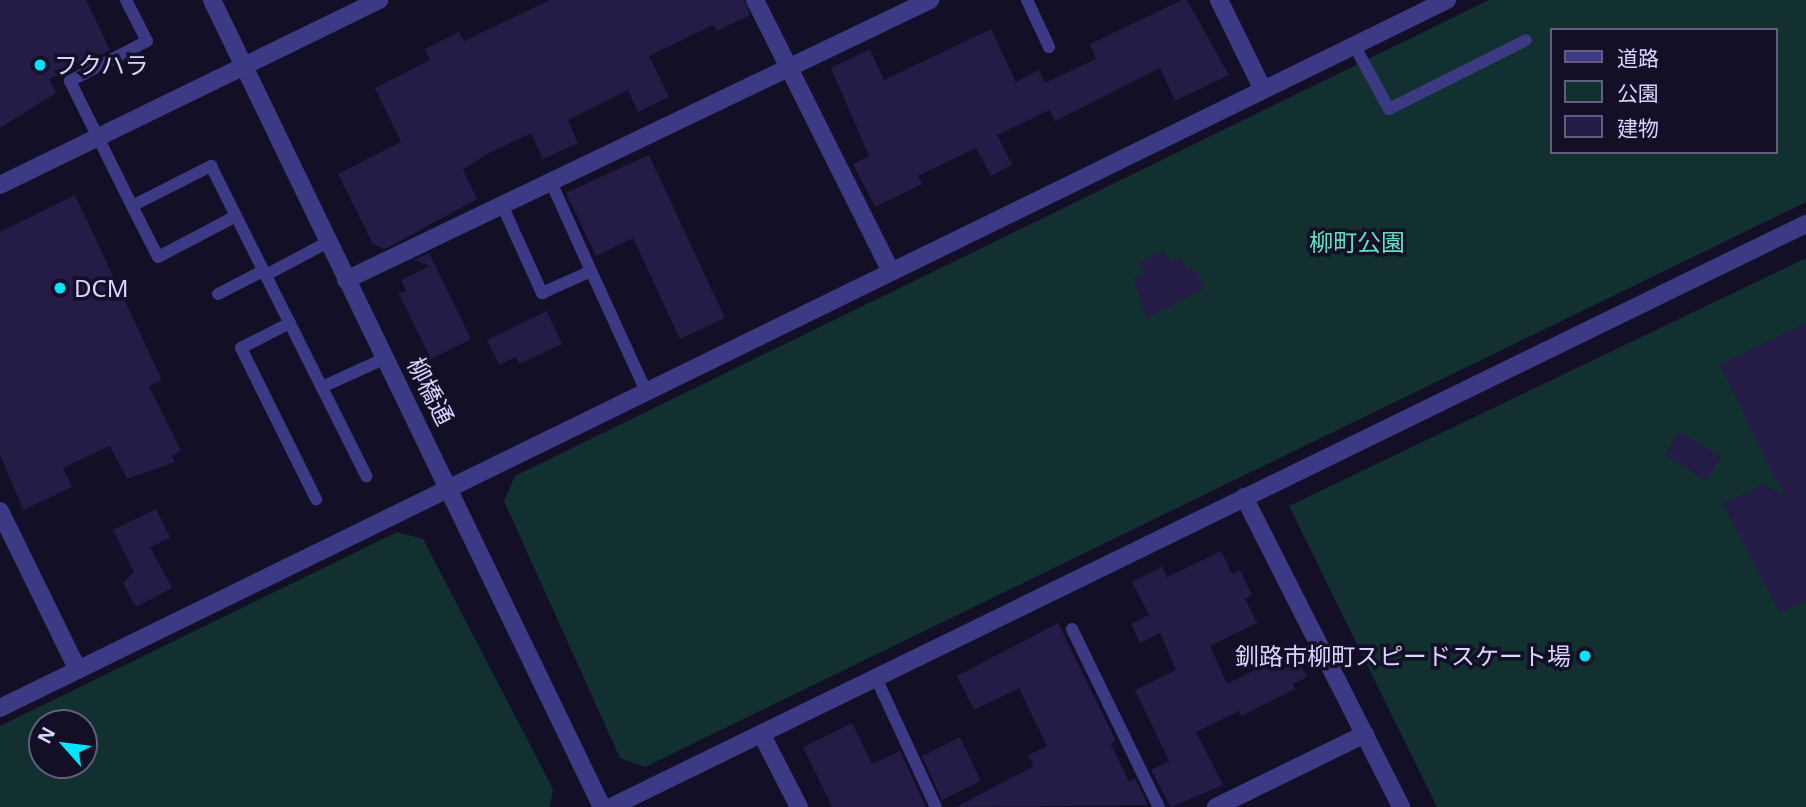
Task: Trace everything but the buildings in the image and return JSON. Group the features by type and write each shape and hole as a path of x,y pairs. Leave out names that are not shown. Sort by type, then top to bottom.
{"street":[{"name":"柳橋通","path":"212,0 346,280 451,485 602,807"},
{"path":"1,181 99,139 247,69 379,0"},
{"path":"755,0 891,271"},
{"path":"346,280 930,0"},
{"path":"1219,0 1262,90"},
{"path":"0,708 1447,0"},
{"path":"611,807 1806,224"},
{"path":"1244,497 1401,807"},
{"path":"0,511 78,670"},
{"path":"762,734 799,807"},
{"path":"1216,807 1365,734"}],"lane":[{"path":"127,0 147,41 69,81 132,206 158,257 236,216"},
{"path":"1027,0 1049,47"},
{"path":"1354,46 1389,109 1526,40"},
{"path":"132,206 211,166 366,477"},
{"path":"551,182 646,391"},
{"path":"502,205 542,293 591,271"},
{"path":"218,294 328,242"},
{"path":"290,323 241,348 316,499"},
{"path":"322,387 386,358"},
{"path":"1072,629 1159,807"},
{"path":"876,678 936,807"}],"green space":[{"name":"柳町公園","path":"1489,0 1806,0 1806,202 645,767 620,758 504,501 515,476"},
{"name":"釧路市柳町スピードスケート場","path":"1806,258 1806,807 1437,807 1289,506"},
{"path":"397,532 423,539 553,789 550,807 0,807 0,726 28,712 28,779 98,779 98,709 35,709"}],"place":[{"name":"フクハラ","path":"40,65"},
{"name":"DCM","path":"60,288"},
{"name":"釧路市柳町スピードスケート場","path":"1585,656"}]}
